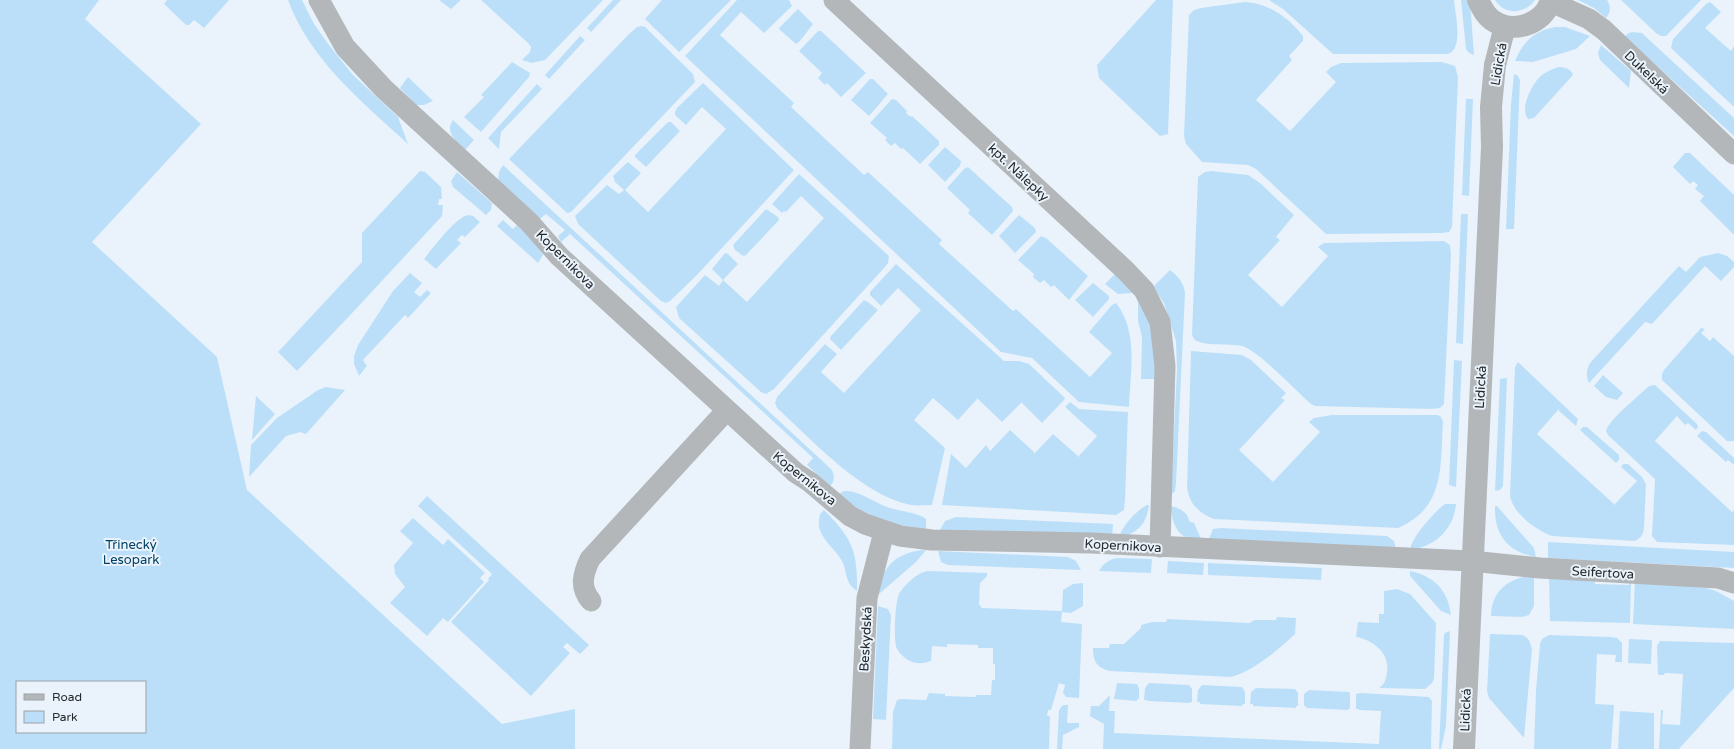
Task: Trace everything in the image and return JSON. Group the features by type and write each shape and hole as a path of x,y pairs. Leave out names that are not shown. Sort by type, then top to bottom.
{"street":[{"name":"Kopernikova","path":"319,0 345,47 384,89 529,222 560,256 727,410 796,473 810,482 850,516 884,532 900,536 932,540 1091,543 1471,561"},
{"name":"kpt. Nálepky","path":"834,0 1114,260 1144,290 1160,322 1165,366 1160,547"},
{"path":"1478,0 1484,11 1493,21 1506,26 1517,27 1528,25 1537,20 1545,12 1551,1"},
{"name":"Dukelská","path":"1551,1 1589,19 1604,30 1734,154"},
{"name":"Lidická","path":"1464,749 1471,561 1492,147 1491,107 1495,65 1506,26"},
{"path":"591,601 587,596 584,586 584,574 590,559 727,410"},
{"name":"Beskydská","path":"860,749 867,598 884,532"},
{"name":"Seifertova","path":"1471,561 1540,568 1718,578 1734,583"}],"green space":[{"name":"Třinecký Lesopark","path":"0,0 99,0 85,19 201,124 92,242 217,357 247,490 502,724 575,709 575,749 0,749"},
{"path":"167,0 229,0 204,28 194,20 189,25 186,25 164,4"},
{"path":"288,0 302,0 314,24 353,75 398,117 408,144 356,96 324,61 298,22"},
{"path":"439,0 461,0 451,9"},
{"path":"481,0 603,0 545,60 532,63 522,60 530,52 531,47 528,43"},
{"path":"613,0 621,0 591,32 587,28"},
{"path":"662,0 731,0 679,52 645,19"},
{"path":"737,0 789,0 792,6 764,33 741,12 720,35 794,103 791,107 864,175 868,172 942,240 939,244 1013,311 1016,309 1090,377 1112,353 1089,332 1112,305 1116,303 1123,314 1128,327 1132,353 1129,407 1079,402 1032,358 1001,352 685,56"},
{"path":"1156,0 1173,0 1168,134 1160,136 1099,78 1097,65"},
{"path":"1269,0 1454,0 1457,21 1456,45 1453,51 1448,54 1333,54 1283,9"},
{"path":"1461,0 1470,0 1474,55 1469,53 1466,49"},
{"path":"1495,0 1535,0 1526,8 1509,11 1504,9"},
{"path":"1578,0 1607,0 1610,7 1609,14 1606,18 1594,8"},
{"path":"1621,0 1701,0 1666,36 1661,36"},
{"path":"1245,2 1270,8 1291,23 1303,36 1303,41 1289,56 1292,60 1256,100 1290,131 1336,82 1326,72 1331,67 1341,63 1442,62 1455,66 1458,77 1452,227 1449,232 1326,234 1256,169 1248,165 1202,162 1186,144 1184,136 1189,15 1194,10 1201,8"},
{"path":"1710,2 1721,12 1705,28 1731,51 1734,46 1734,107 1671,48 1673,39 1706,4"},
{"path":"798,9 813,24 796,44 779,28"},
{"path":"637,27 645,27 693,74 695,82 571,212 567,213 509,159 629,34"},
{"path":"1555,27 1565,27 1590,36 1576,49 1533,62 1515,61 1518,54 1530,38 1541,31"},
{"path":"818,31 821,31 866,73 841,97 827,83 825,85 818,78 822,73 799,51"},
{"path":"1632,32 1642,33 1734,118 1734,136 1625,37 1627,34"},
{"path":"580,36 585,40 549,79 545,75"},
{"path":"1601,45 1631,71 1629,88 1600,60 1598,53"},
{"path":"512,62 530,73 529,77 481,132 464,117 484,97 481,95"},
{"path":"1559,67 1568,69 1573,75 1534,118 1528,119 1525,105 1534,84 1544,73"},
{"path":"1514,74 1517,75 1520,80 1514,229 1506,229 1511,104"},
{"path":"408,77 433,101 424,105 416,105 400,88"},
{"path":"870,79 873,79 888,94 869,116 851,100"},
{"path":"703,83 794,170 697,275 666,303 661,301 578,224 575,216 607,185 619,194 624,190 615,182 613,176 628,162 641,173 625,190 648,212 726,129 702,107 686,125 675,115 677,108"},
{"path":"537,84 542,89 501,132 499,149 488,138"},
{"path":"892,99 896,100 907,111 906,113 911,117 912,116 939,141 939,145 920,164 903,148 901,149 895,143 891,146 885,140 887,138 870,123"},
{"path":"1466,99 1473,99 1469,196 1462,195"},
{"path":"453,120 474,140 465,150 455,140 451,133 450,129"},
{"path":"668,122 671,122 680,131 646,167 635,157 635,155"},
{"path":"945,147 961,161 960,166 945,182 928,165"},
{"path":"1685,153 1690,153 1734,195 1734,235 1700,201 1704,196 1695,189 1698,185 1693,181 1690,184 1673,167"},
{"path":"503,165 831,469 834,478 830,486 807,465 813,458 570,234 561,242 558,236 565,230 546,214 540,219 498,180 499,172"},
{"path":"968,167 1012,207 1013,211 992,235 968,213 970,210 947,188 964,169"},
{"path":"420,171 425,172 441,187 442,199 439,199 438,205 443,205 442,216 297,371 278,352 362,262 362,233"},
{"path":"1211,171 1248,175 1260,183 1294,215 1276,237 1280,240 1248,275 1282,307 1328,256 1318,247 1324,243 1444,241 1450,245 1451,254 1444,404 1440,408 1315,406 1258,355 1249,349 1237,345 1203,343 1194,339 1192,335 1198,177 1205,172"},
{"path":"457,172 492,203 491,210 486,215 453,187 451,181"},
{"path":"799,174 889,256 888,263 884,268 774,389 766,394 761,392 679,318 676,307 705,275 719,286 723,280 747,302 824,218 801,196 786,212 784,211 782,213 772,204"},
{"path":"766,209 778,217 779,220 745,256 743,256 735,250 733,245"},
{"path":"1461,214 1468,214 1463,344 1456,343"},
{"path":"468,215 473,216 480,222 465,237 462,235 457,240 461,243 436,269 424,259 438,241 457,221"},
{"path":"1019,215 1035,228 1036,232 1015,253 999,236"},
{"path":"503,220 513,229 517,225 539,246 543,255 538,263 497,226"},
{"path":"1041,236 1046,238 1088,276 1069,300 1054,285 1051,287 1044,280 1040,283 1033,277 1034,274 1018,260"},
{"path":"725,253 738,264 723,280 712,269"},
{"path":"1718,253 1727,256 1734,262 1734,267 1721,281 1705,266 1652,324 1645,322 1589,383 1587,373 1590,363 1679,266 1686,272 1700,257"},
{"path":"896,264 1004,361 1019,361 1029,364 1065,398 1042,423 1022,402 1002,422 978,398 958,420 933,398 914,420 945,448 932,505 911,505 893,500 875,491 839,465 777,408 775,403 777,397 825,344 837,354 821,372 844,393 921,310 898,288 881,306 870,295 870,292"},
{"path":"1170,270 1180,280 1185,293 1176,483 1175,491 1171,495 1177,369 1176,341 1164,303 1153,287"},
{"path":"410,273 422,283 414,292 420,297 427,290 431,293 408,318 405,315 363,360 367,366 359,376 354,364 354,356 358,345 393,291"},
{"path":"1116,273 1133,293 1118,294 1105,284"},
{"path":"1093,283 1109,296 1109,299 1093,317 1075,300"},
{"path":"864,300 878,310 841,350 830,339 831,336"},
{"path":"1138,302 1149,323 1154,338 1156,379 1141,379 1142,337 1138,321"},
{"path":"1701,328 1705,329 1701,333 1710,341 1713,337 1734,356 1734,441 1727,441 1662,380 1664,370"},
{"path":"1191,351 1242,355 1251,360 1286,393 1281,398 1285,400 1239,450 1273,482 1320,432 1309,422 1314,418 1332,415 1438,415 1441,417 1443,422 1440,469 1433,497 1425,509 1414,519 1398,528 1214,519 1204,514 1193,504 1187,488"},
{"path":"1454,360 1462,361 1456,487 1449,485"},
{"path":"1518,362 1578,419 1576,426 1559,411 1559,409 1536,435 1537,434 1614,504 1613,506 1637,481 1621,467 1623,464 1628,464 1642,477 1646,484 1644,528 1643,533 1637,540 1552,536 1532,525 1515,508 1510,495 1515,367"},
{"path":"1603,375 1623,393 1617,400 1606,397 1594,386"},
{"path":"1507,378 1503,486 1500,490 1495,491 1500,379"},
{"path":"1655,385 1697,424 1698,427 1696,430 1688,423 1685,425 1677,416 1654,442 1655,441 1731,511 1731,513 1734,510 1734,545 1657,542 1652,536 1655,479 1608,435 1606,431 1613,420 1625,408 1649,386"},
{"path":"326,387 345,390 306,434 300,432 286,436 249,477 251,445 277,418 318,390"},
{"path":"256,396 275,414 252,440"},
{"path":"1070,402 1079,409 1128,412 1124,510 1116,515 942,505 951,454 966,468 986,445 990,451 1010,430 1034,452 1034,454 1053,434 1078,456 1077,458 1098,435 1097,436 1065,407"},
{"path":"1583,427 1587,427 1619,455 1619,460 1616,463 1580,430"},
{"path":"1702,431 1706,432 1734,458 1734,465 1728,460 1726,462 1697,436"},
{"path":"844,491 850,491 884,506 923,517 926,519 926,529 898,525 879,519 879,517 877,518 857,508 839,494"},
{"path":"427,496 589,645 580,654 567,643 563,647 570,653 531,696 451,622 489,580 488,579 492,574 418,506"},
{"path":"1445,504 1456,504 1447,529 1435,541 1410,550 1414,539 1419,532 1435,512"},
{"path":"1149,505 1148,511 1144,522 1140,527 1126,536 1119,537 1130,519"},
{"path":"1171,506 1183,511 1187,515 1189,521 1194,523 1202,541 1188,538 1179,532 1173,519"},
{"path":"1495,506 1497,506 1534,548 1536,557 1517,551 1504,540 1497,525"},
{"path":"824,510 847,537 851,546 856,565 857,591 848,581 842,561 824,538 820,530 820,514"},
{"path":"956,517 1113,524 1112,537 940,530 945,521"},
{"path":"413,518 443,545 448,539 485,573 480,578 484,582 448,622 443,618 427,636 390,603 405,587 395,574 394,565 413,543 400,531"},
{"path":"1221,528 1387,536 1394,541 1396,549 1208,541 1213,529"},
{"path":"1548,542 1734,552 1734,568 1548,558"},
{"path":"926,550 916,562 879,594 883,576 892,562 907,554"},
{"path":"938,551 1068,557 1076,561 1081,570 948,565 941,562"},
{"path":"1118,558 1152,559 1151,573 1099,571 1107,562"},
{"path":"1168,561 1204,563 1203,575 1167,573"},
{"path":"1208,563 1322,568 1321,580 1208,575"},
{"path":"928,571 987,573 987,576 980,583 979,604 982,608 1062,611 1063,590 1073,584 1083,583 1083,606 1071,613 1062,612 1061,622 1082,624 1079,698 1066,697 1063,693 1065,685 1059,683 1051,710 1048,710 1047,716 1050,716 1049,749 892,749 893,712 897,700 926,700 929,693 945,694 945,696 976,697 976,695 991,695 992,680 995,680 993,648 978,648 978,645 947,644 947,647 932,646 931,661 921,663 908,660 897,649 895,622 896,605 899,594 912,580 920,574"},
{"path":"1410,571 1426,576 1443,591 1447,598 1451,615 1441,611 1410,576"},
{"path":"1534,575 1534,606 1529,615 1522,617 1491,616 1495,599 1504,586 1517,579"},
{"path":"1549,576 1594,577 1595,584 1629,585 1629,583 1631,583 1630,623 1550,621"},
{"path":"1635,580 1706,588 1716,591 1734,601 1734,629 1633,624"},
{"path":"1397,589 1410,594 1436,623 1434,679 1425,689 1379,688 1384,683 1386,677 1386,659 1379,648 1374,644 1356,637 1358,622 1379,623 1379,614 1384,614 1384,591"},
{"path":"878,606 888,609 891,615 886,720 873,719"},
{"path":"1277,617 1296,618 1295,634 1257,665 1231,677 1110,671 1098,666 1094,656 1093,648 1109,648 1110,644 1124,644 1141,628 1141,625 1152,622 1166,622 1167,619 1250,623 1254,620 1276,620"},
{"path":"1450,631 1446,726 1441,749 1439,749 1444,635"},
{"path":"1490,634 1522,635 1529,640 1531,644 1532,649 1524,738 1489,698 1487,691"},
{"path":"1549,635 1611,637 1617,638 1622,643 1622,662 1615,662 1616,655 1597,654 1595,704 1614,705 1611,749 1534,749 1536,691 1540,644 1542,639"},
{"path":"1629,639 1652,640 1651,664 1628,663"},
{"path":"1660,641 1734,643 1734,688 1679,749 1659,749 1661,710 1663,710 1662,724 1680,725 1683,674 1665,673 1664,675 1658,675 1657,646"},
{"path":"1117,683 1137,684 1139,688 1139,699 1137,699 1137,701 1114,699"},
{"path":"1149,683 1189,685 1192,689 1192,702 1144,700 1145,688"},
{"path":"1202,685 1242,687 1245,692 1245,704 1242,706 1200,704 1200,702 1197,702 1198,690"},
{"path":"1256,688 1295,689 1298,693 1298,706 1296,706 1296,708 1253,706 1253,704 1250,704 1251,692"},
{"path":"1309,690 1349,692 1350,708 1348,710 1306,708 1306,706 1304,706 1304,694"},
{"path":"1361,693 1429,697 1432,701 1431,749 1103,749 1104,724 1090,716 1091,706 1099,706 1110,695 1109,711 1115,711 1114,733 1379,744 1381,711 1356,709 1356,694"},
{"path":"1063,705 1068,705 1067,723 1079,723 1079,727 1063,735 1062,749 1057,749 1059,710"},
{"path":"1620,711 1654,713 1654,749 1618,749"}]}
